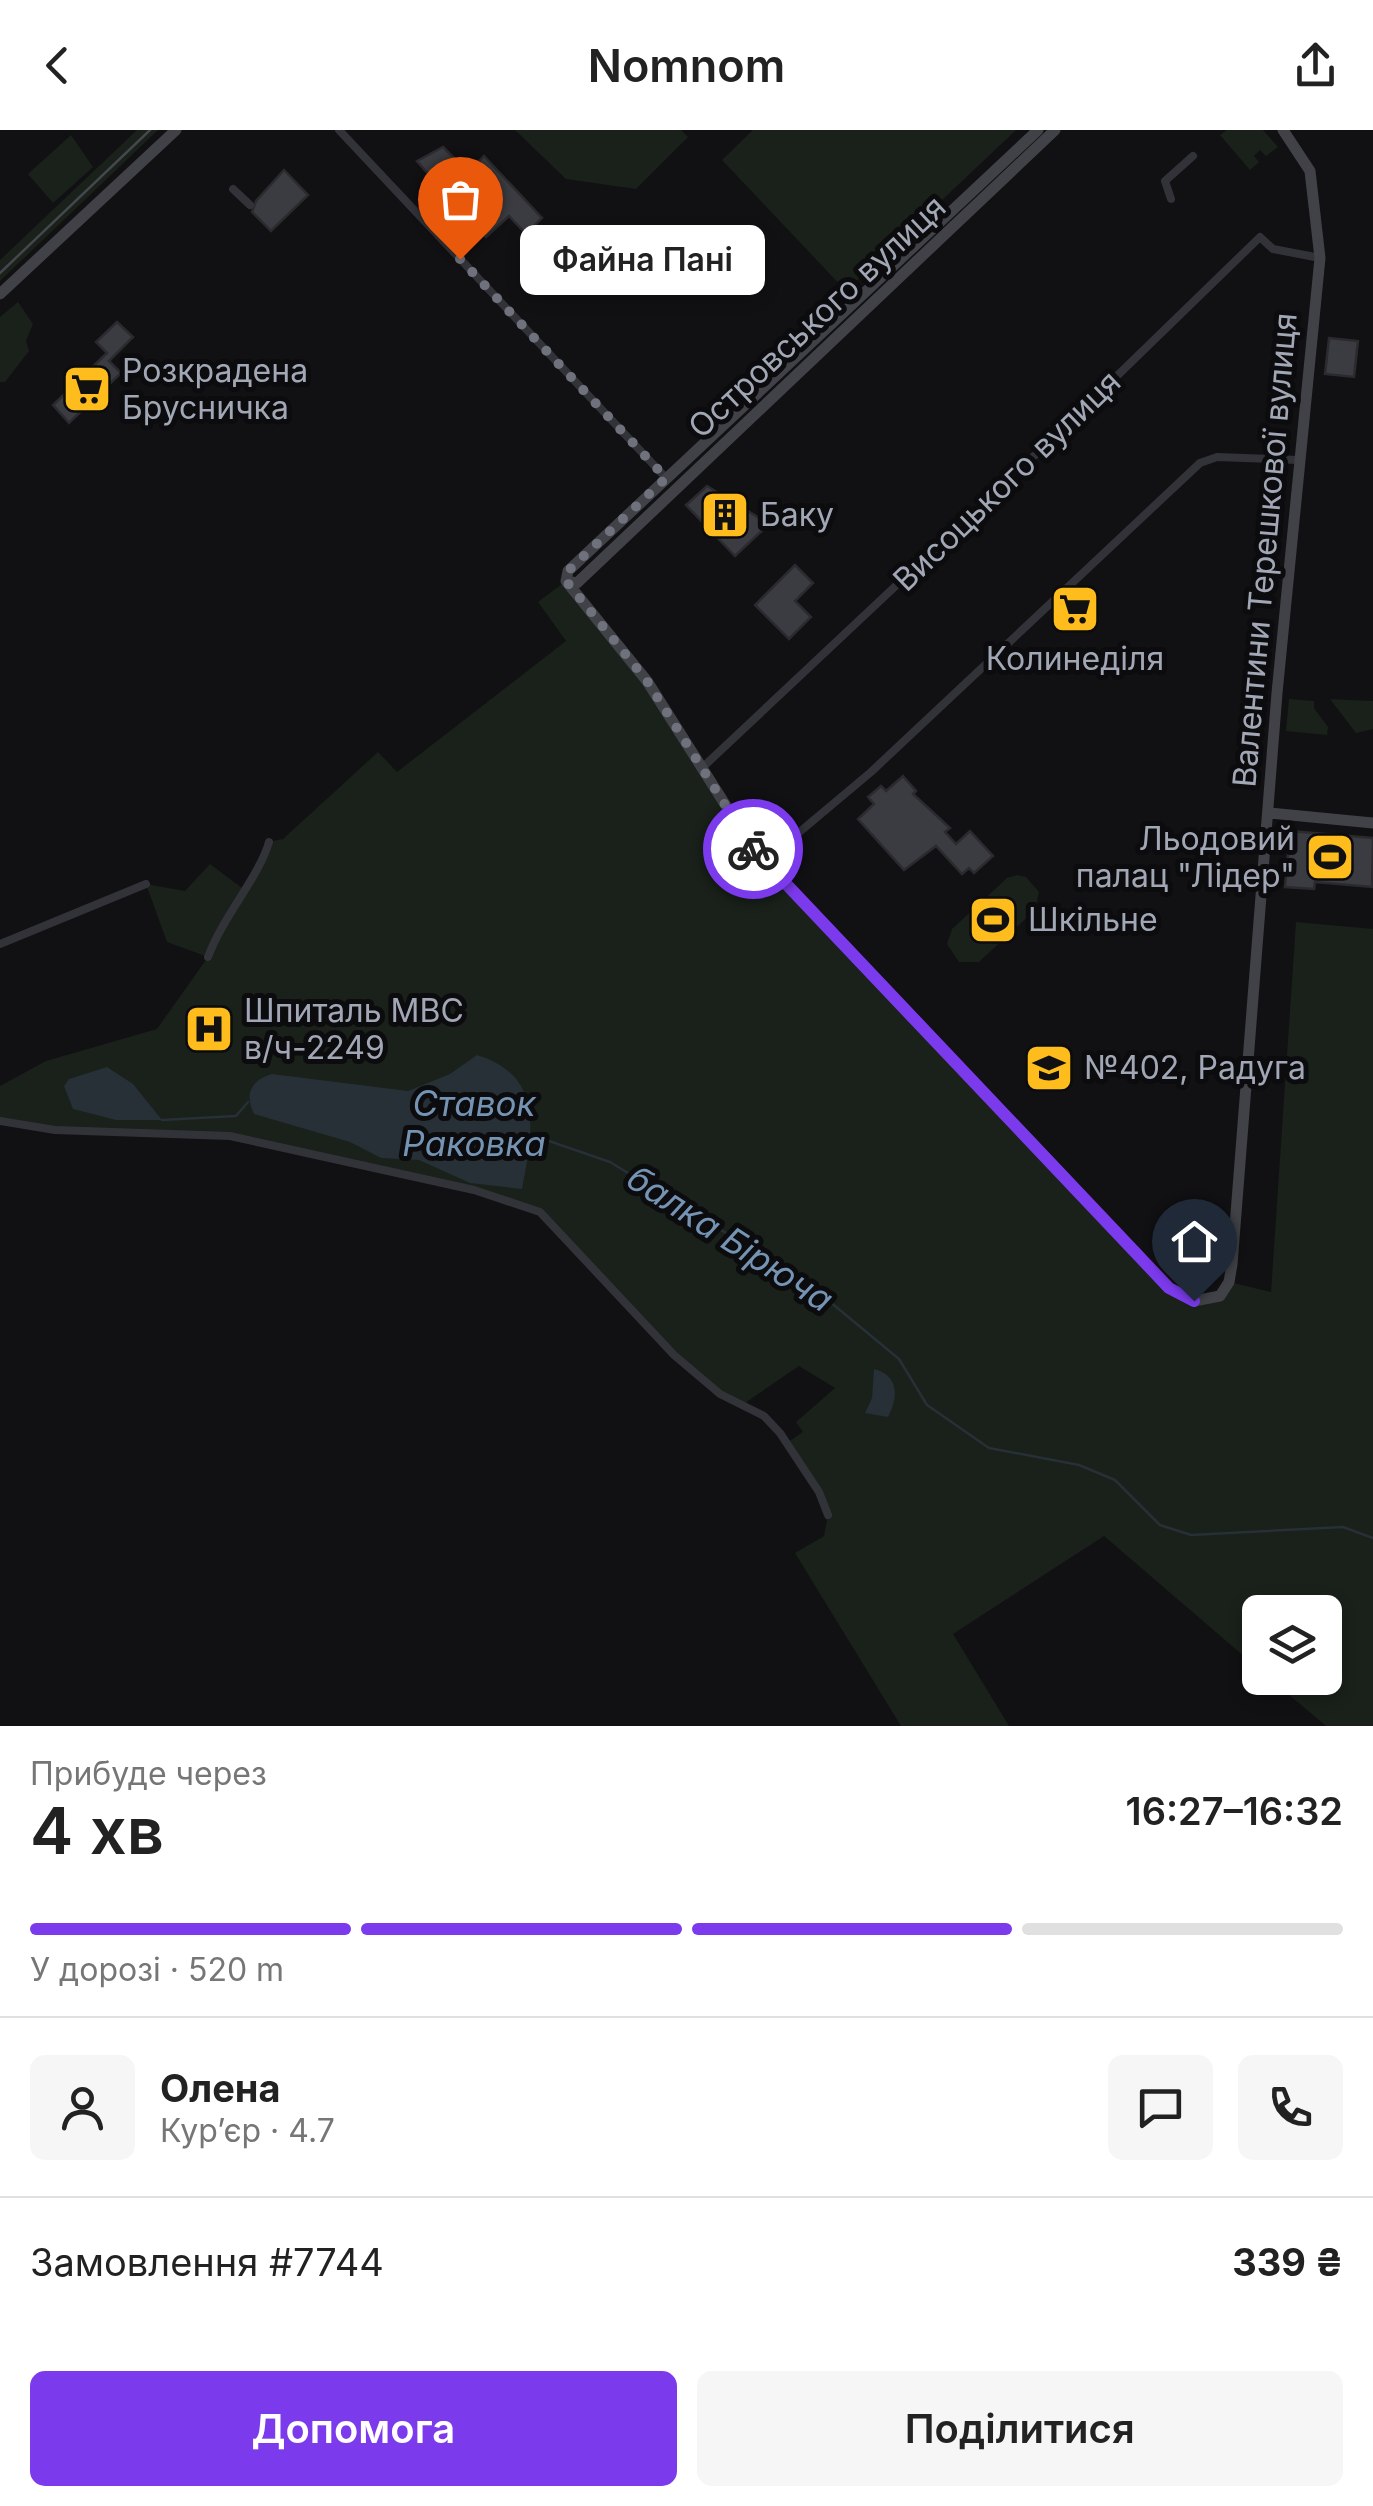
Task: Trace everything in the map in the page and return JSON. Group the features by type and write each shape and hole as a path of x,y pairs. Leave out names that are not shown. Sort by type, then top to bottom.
{"street":[{"path":"0,294 176,130"},
{"path":"339,130 666,478"},
{"name":"Островського вулиця","path":"1038,130 568,571 566,581 576,583 1055,130"},
{"name":"Валентини Терешкової вулиця","path":"765,862 1169,1288 1194,1301 1220,1296 1230,1282 1299,460 1320,258 1310,171 1282,130"},
{"path":"1171,199 1165,180 1193,156"},
{"path":"233,189 250,205"},
{"name":"Висоцького вулиця","path":"703,766 1038,454 1260,236 1273,249 1320,258"},
{"path":"566,581 647,681 765,862 871,772 1200,463 1217,457 1299,460"},
{"path":"1270,813 1373,823"},
{"path":"208,957 218,930 264,857 269,842"},
{"path":"0,944 146,884"},
{"path":"0,1121 55,1130 230,1136 474,1190 540,1212 674,1355 720,1394 764,1416 780,1432 819,1492 828,1515"}],"shaded area":[{"path":"137,130 158,130 0,281 0,260"},
{"path":"515,130 681,130 688,137 636,189 566,179"},
{"path":"753,130 1016,130 846,291 722,160"},
{"path":"1227,130 1263,130 1278,147 1266,156 1260,150 1254,156 1259,162 1250,170 1220,135"},
{"path":"71,135 93,167 53,203 28,174"},
{"path":"18,302 33,324 26,341 29,351 5,382 0,382 0,317"},
{"path":"566,581 624,654 745,831 729,845 736,859 754,850 1179,1296 1220,1296 1229,1282 1271,1292 1296,922 1373,929 1373,1726 1326,1726 1289,1695 1342,1695 1342,1595 1242,1595 1242,1655 1104,1536 953,1634 1009,1726 901,1726 795,1553 824,1536 828,1515 788,1442 803,1432 796,1422 835,1388 799,1366 742,1405 720,1394 674,1355 540,1212 474,1190 230,1136 55,1130 0,1121 0,1086 46,1061 157,1029 208,957 167,942 146,884 185,891 210,864 242,888 269,842 283,839 378,752 397,772 566,641 538,602"},
{"path":"1289,699 1314,701 1314,708 1328,727 1327,735 1286,731"},
{"path":"1330,699 1373,701 1373,729 1356,733"},
{"name":"Шкільне","path":"1026,877 1039,892 1035,910 979,962 959,962 947,944 952,929 1007,878"}],"water":[{"name":"Ставок Раковка","path":"477,1055 515,1077 524,1092 530,1128 522,1189 470,1183 419,1160 381,1158 350,1142 254,1114 251,1107 254,1084 272,1074 408,1091 450,1074"},
{"path":"107,1067 133,1084 162,1120 116,1120 73,1109 64,1086 69,1079"},
{"path":"874,1369 889,1377 894,1388 888,1417 865,1413 872,1398"}],"building":[{"path":"443,147 454,158 444,166 449,172 436,183 417,161"},
{"path":"484,156 542,218 526,234 509,216 486,237 450,200 472,179 467,173"},
{"path":"284,170 308,195 271,231 252,212 256,201"},
{"name":"Розкрадена Брусничка","path":"117,322 133,337 109,361 121,373 69,423 53,405 107,353 96,342"},
{"path":"1329,338 1358,341 1354,377 1325,374"},
{"name":"Баку","path":"707,486 769,524 735,556 686,505"},
{"path":"795,565 813,583 795,601 811,617 789,639 755,605"},
{"path":"903,776 916,791 913,794 950,828 945,832 956,844 970,831 993,856 974,873 969,868 962,874 936,846 904,870 858,819 874,804 868,797 881,786 886,791"},
{"name":"Льодовий палац \"Лідер\"","path":"1290,831 1373,838 1372,887 1315,882 1314,889 1285,887"}],"waterway":[{"name":"балка Бірюча","path":"162,1120 236,1116 248,1102"},
{"name":"балка Бірюча","path":"549,1141 610,1162 806,1282 899,1359 927,1405 989,1448 1079,1465 1115,1480 1160,1525 1191,1535 1343,1527 1373,1538"}],"tram line":[{"path":"0,273 150,130"}],"way so far":[{"path":"460,259 666,478 568,571 566,581 647,681 742,825 753,849"}],"place":[{"name":"Файна Пані","path":"460,259"},
{"name":"Розкрадена Брусничка","path":"87,389"},
{"name":"Баку","path":"725,515"},
{"name":"Колинеділя","path":"1075,609"},
{"name":"Льодовий палац \"Лідер\"","path":"1330,857"},
{"name":"Шкільне","path":"993,920"},
{"name":"Шпиталь МВС в/ч-2249","path":"209,1029"},
{"name":"№402, Радуга","path":"1049,1068"}],"route":[{"path":"753,849 1169,1288 1194,1301"}]}
